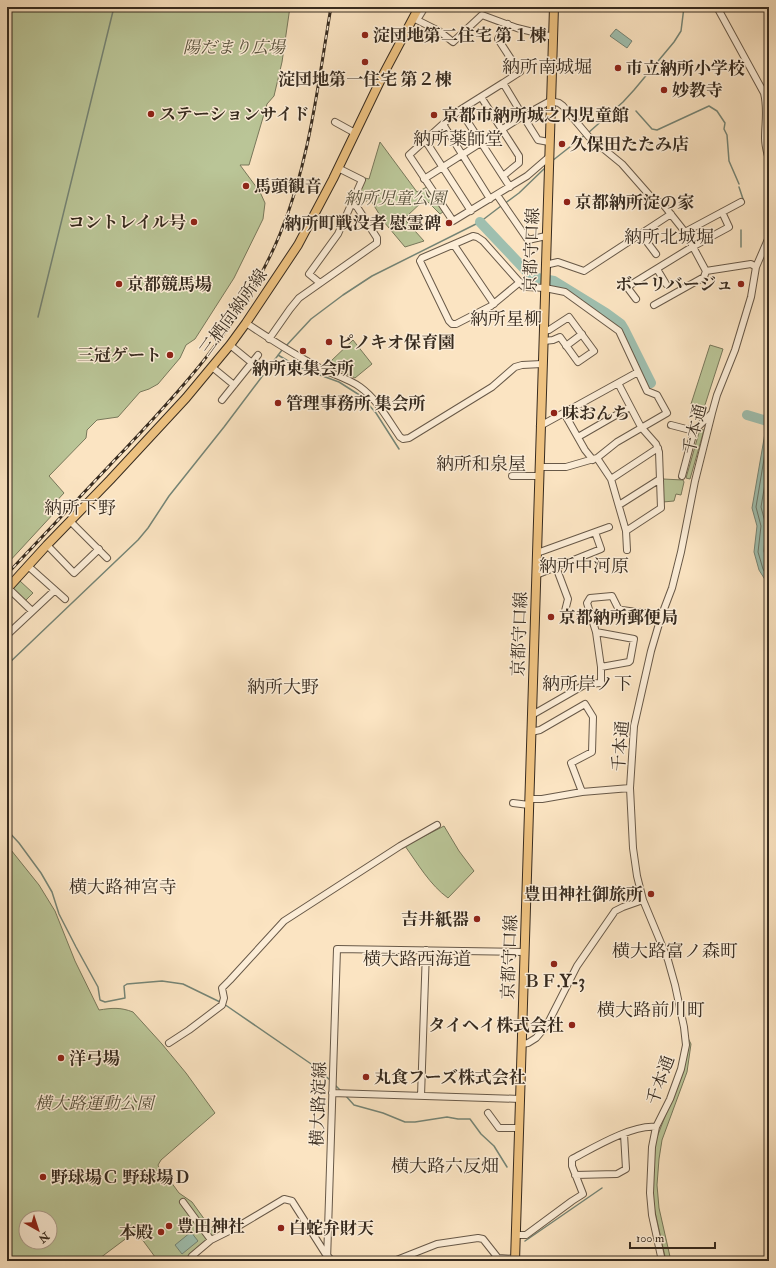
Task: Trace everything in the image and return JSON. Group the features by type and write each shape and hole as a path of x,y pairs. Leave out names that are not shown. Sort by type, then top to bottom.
{"main road":[{"name":"京都守口線","path":"513,1260 516,1234 554,7"},
{"name":"三栖向納所線","path":"7,589 47,545 167,420 230,345 298,245 415,13"}],"street":[{"path":"425,7 415,13 453,42 482,16 553,37"},
{"path":"717,7 764,94 766,102 765,138 769,160"},
{"path":"508,24 498,39 511,59"},
{"path":"520,72 460,110 409,155 452,221 490,199 498,197 549,162"},
{"path":"503,83 538,140 549,142"},
{"path":"481,97 519,156 519,163 503,176"},
{"path":"424,179 523,116 550,101 559,103 587,134 622,164 651,196 662,202 685,232 706,271 704,277 654,304"},
{"path":"460,110 510,188"},
{"path":"335,122 355,133"},
{"path":"443,124 490,199"},
{"path":"425,140 471,211"},
{"path":"320,283 310,274 338,234 362,180 338,168"},
{"path":"498,197 528,240 546,236"},
{"path":"685,232 741,202"},
{"path":"269,339 299,298 377,243 377,238 357,207 352,204"},
{"path":"636,299 627,287 692,247 729,227 722,212"},
{"path":"545,268 558,262 584,271 672,214"},
{"path":"641,234 656,254"},
{"path":"520,282 494,304 456,324 452,324 449,321 420,261 422,258 473,236 477,237 520,282 527,287 545,287 565,292 619,331 647,392 657,395 667,413 617,442 595,459 566,467 539,467"},
{"name":"千本通","path":"662,1261 652,1215 650,1193 652,1147 656,1127 670,1099 681,1069 686,1045 684,1027 668,960 643,900 637,876 633,848 630,788 634,726 651,651 661,617 672,588 681,552 695,481 712,413 717,395 735,350 750,297 756,267 769,237"},
{"path":"454,245 494,304"},
{"path":"706,271 751,264 756,267"},
{"path":"657,269 666,284"},
{"path":"543,330 549,330 569,317 594,351 578,362 560,337 553,340 544,341"},
{"path":"246,322 269,339 295,354 360,387 381,409 400,437 403,439 409,438 492,387 515,367 522,365 542,364"},
{"path":"566,346 582,334"},
{"path":"230,345 252,363"},
{"path":"222,400 258,355"},
{"path":"212,367 234,385"},
{"path":"540,426 638,372"},
{"path":"618,383 641,427 658,448 659,452 661,508 626,531"},
{"path":"578,437 630,407"},
{"path":"564,413 585,450 595,459 611,479 626,531 627,550"},
{"path":"682,476 694,431 712,413"},
{"path":"671,425 694,431"},
{"path":"611,479 658,448"},
{"path":"512,476 539,476"},
{"path":"619,505 660,479"},
{"path":"70,521 107,558"},
{"path":"537,553 609,527"},
{"path":"536,575 601,549 595,532"},
{"path":"47,545 74,572 98,549"},
{"path":"28,566 65,599"},
{"path":"556,567 568,599 565,612"},
{"path":"7,589 32,611"},
{"path":"7,635 55,590"},
{"path":"532,714 586,684 601,683 601,667 596,632 587,603 590,598 612,596 618,608 622,610 658,614 661,617"},
{"path":"596,632 634,639 629,662 601,667"},
{"path":"531,732 540,730 585,704 593,717 592,752 571,763 582,792"},
{"path":"513,804 582,792 630,788"},
{"path":"169,1043 223,1004 224,998 222,988 284,921 394,850 437,825"},
{"path":"522,1044 528,1043 536,1038 547,1025 577,966 615,912 623,907 643,900"},
{"name":"横大路淀線","path":"327,1258 337,949 426,950"},
{"path":"422,1096 426,950 525,952"},
{"path":"332,1093 520,1099"},
{"path":"488,1113 499,1128 519,1128"},
{"path":"516,1234 526,1235 572,1201 584,1194 572,1166 572,1159 624,1134 649,1126 656,1127"},
{"path":"576,1175 617,1174 626,1169 624,1134"},
{"path":"189,1261 192,1256 211,1240 284,1199 288,1199 292,1201 327,1258 332,1261"},
{"path":"183,1202 211,1240"},
{"path":"394,1261 438,1244 478,1238 483,1239 498,1258 513,1260"}],"green space":[{"name":"京都競馬場","path":"7,7 290,7 282,62 274,96 267,104 249,165 240,165 260,192 265,203 263,219 234,278 195,339 186,345 180,358 158,384 140,392 118,417 97,420 87,430 86,438 49,476 64,493 50,508 55,512 7,564"},
{"name":"納所児童公園","path":"380,142 417,192 427,187 443,212 440,214 425,199 406,217 406,221 424,241 405,247 384,222 370,199 358,206 357,205 356,200 365,178 369,179"},
{"path":"353,340 372,364 355,378 331,366 331,361"},
{"path":"710,345 723,349 704,408 691,404"},
{"path":"700,429 704,430 690,479 686,478"},
{"path":"663,479 683,480 684,482 681,495 676,494 674,501 663,502"},
{"path":"20,581 33,593 24,602 11,590"},
{"path":"444,826 459,851 474,871 448,898 430,881 405,846"},
{"name":"横大路運動公園","path":"7,845 39,885 55,911 75,961 99,1010 116,1008 133,1012 186,1073 215,1113 161,1160 158,1165 161,1173 171,1182 179,1193 192,1202 215,1234 187,1261 158,1261 136,1231 96,1261 7,1261"},
{"path":"687,1036 691,1044 687,1072 662,1140 659,1159 657,1185 659,1208 671,1261 666,1261 654,1207 652,1185 654,1145 683,1070"}],"water":[{"path":"616,29 632,41 627,48 610,36"},
{"path":"769,410 769,586 759,570 754,552 757,526 752,508"},
{"path":"191,1232 198,1241 182,1254 175,1245"}],"waterway":[{"path":"38,317 114,7"},
{"path":"588,133 623,102 674,42 681,31 684,7"},
{"path":"636,111 652,129 657,130 709,106 717,111 725,123 724,129 727,135 729,161 739,184"},
{"path":"552,161 585,135"},
{"path":"504,204 519,193 546,167"},
{"path":"739,187 743,199"},
{"path":"285,347 311,319 372,276 480,222 501,206"},
{"path":"480,222 532,277 554,281 621,324 651,383"},
{"path":"741,230 741,247"},
{"path":"7,665 138,540 148,528 169,496 224,427 282,350"},
{"path":"278,355 298,367 339,382 361,396 376,413 399,449"},
{"path":"747,415 767,421 769,420"},
{"path":"7,830 19,843 41,873 52,892 59,914 98,987 100,1000 105,1002 125,998 124,986 127,984 162,981 183,984 220,1002"},
{"path":"224,1004 317,1068 331,1081"},
{"path":"335,1085 341,1091"},
{"path":"345,1095 354,1105 383,1113 405,1122 447,1117 470,1119 481,1134 494,1146 507,1167"},
{"path":"525,1241 602,1188"}],"railway":[{"path":"7,574 183,386 206,358 247,299 265,267 280,234 299,178 312,122 331,7"}],"place":[{"name":"淀団地第二住宅 第１棟","path":"365,35"},
{"name":"淀団地第一住宅 第２棟","path":"365,62"},
{"name":"市立納所小学校","path":"618,68"},
{"name":"妙教寺","path":"664,90"},
{"name":"ステーションサイド","path":"151,114"},
{"name":"京都市納所城之内児童館","path":"434,115"},
{"name":"久保田たたみ店","path":"562,144"},
{"name":"馬頭観音","path":"246,186"},
{"name":"京都納所淀の家","path":"567,202"},
{"name":"コントレイル号","path":"194,222"},
{"name":"納所町戦没者 慰霊碑","path":"449,223"},
{"name":"京都競馬場","path":"119,284"},
{"name":"ボーリバージュ","path":"741,284"},
{"name":"ピノキオ保育園","path":"329,342"},
{"name":"納所東集会所","path":"303,351"},
{"name":"三冠ゲート","path":"170,355"},
{"name":"管理事務所 集会所","path":"278,403"},
{"name":"味おんち","path":"554,413"},
{"name":"京都納所郵便局","path":"551,617"},
{"name":"豊田神社御旅所","path":"651,894"},
{"name":"吉井紙器","path":"477,919"},
{"name":"ＢＦ.Y-3","path":"554,964"},
{"name":"タイヘイ株式会社","path":"572,1025"},
{"name":"洋弓場","path":"61,1058"},
{"name":"丸食フーズ株式会社","path":"366,1077"},
{"name":"野球場Ｃ 野球場Ｄ","path":"43,1177"},
{"name":"豊田神社","path":"169,1226"},
{"name":"白蛇弁財天","path":"281,1228"},
{"name":"本殿","path":"161,1232"}],"district":[{"name":"納所南城堀","path":"547,67"},
{"name":"納所薬師堂","path":"458,139"},
{"name":"納所北城堀","path":"669,237"},
{"name":"納所星柳","path":"506,319"},
{"name":"納所和泉屋","path":"481,464"},
{"name":"納所下野","path":"80,508"},
{"name":"納所中河原","path":"584,566"},
{"name":"納所岸ノ下","path":"587,684"},
{"name":"納所大野","path":"283,687"},
{"name":"横大路神宮寺","path":"123,887"},
{"name":"横大路富ノ森町","path":"675,951"},
{"name":"横大路西海道","path":"417,959"},
{"name":"横大路前川町","path":"651,1010"},
{"name":"横大路六反畑","path":"445,1166"}],"park label":[{"name":"陽だまり広場","path":"234,47"}]}
